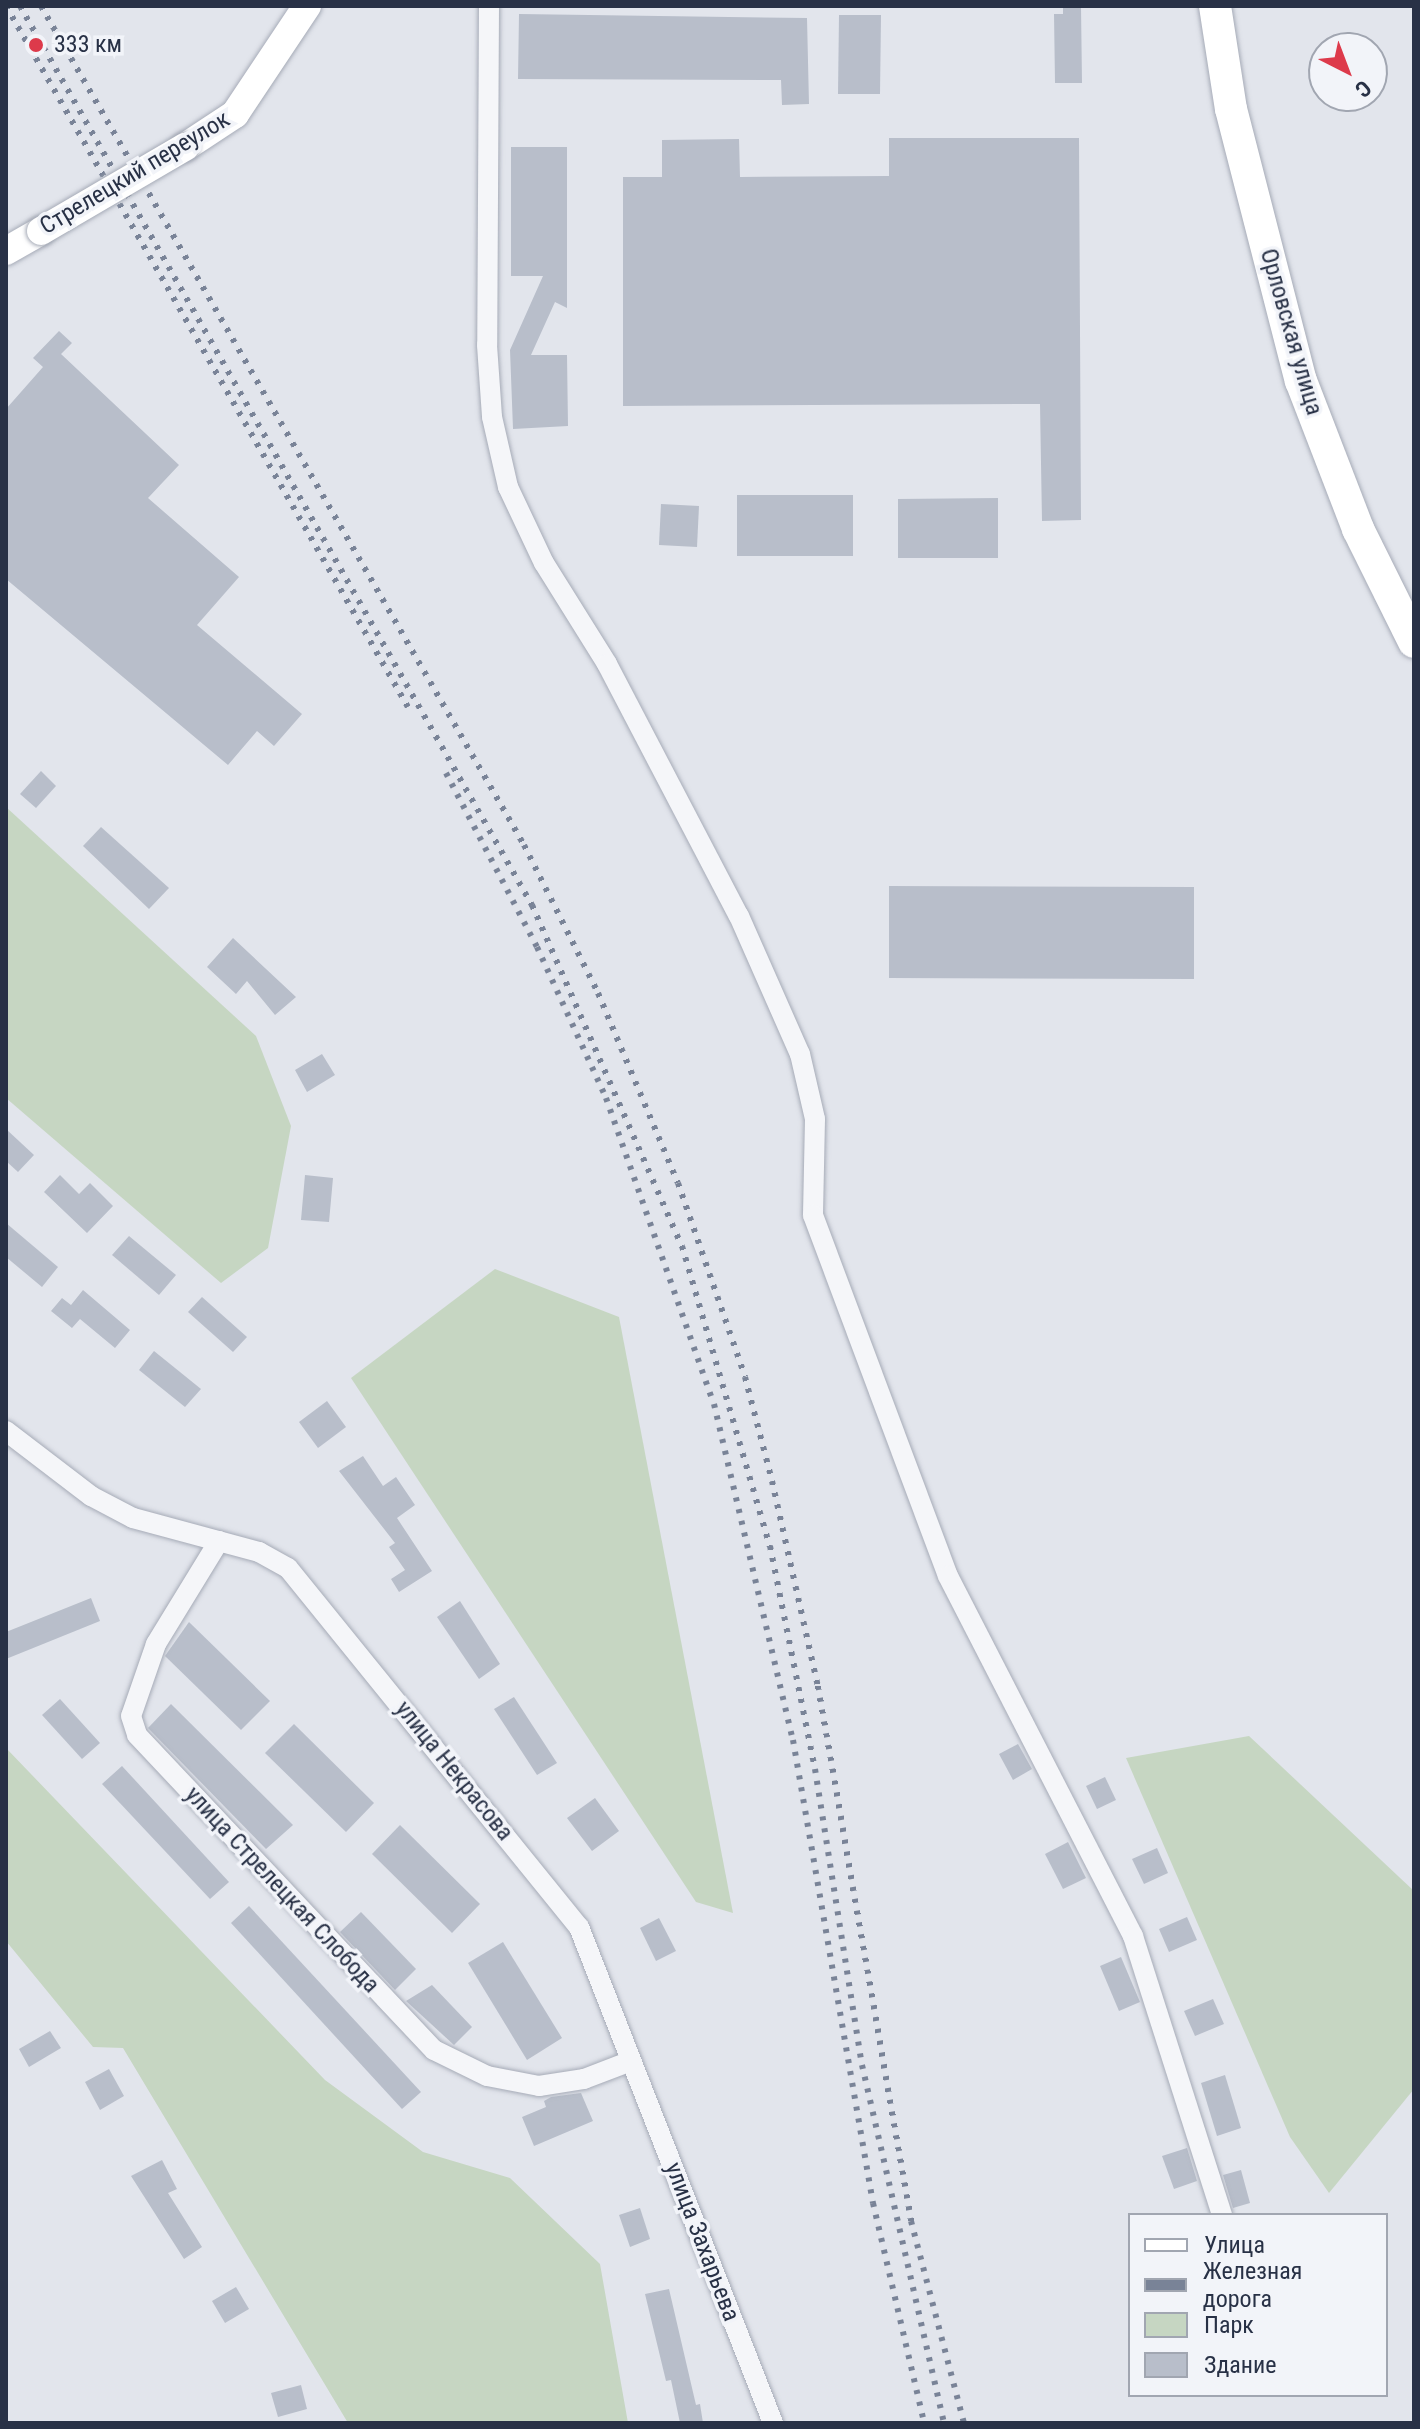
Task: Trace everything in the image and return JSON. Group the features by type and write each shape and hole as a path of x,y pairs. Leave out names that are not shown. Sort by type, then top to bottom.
{"main road":[{"name":"Стрелецкий переулок","path":"6,251 185,147 235,114 307,6"},
{"name":"Орловская улица","path":"1215,6 1231,109 1301,381 1358,529 1414,642"}],"street":[{"path":"489,6 487,345 492,417 508,487 544,563 607,664 739,916 800,1054 815,1119 813,1215 818,1230 948,1576 1065,1796 1133,1936 1221,2213"},
{"name":"улица Некрасова","path":"6,1431 105,1504 133,1518 259,1552 288,1568 311,1592 579,1927 631,2061"},
{"name":"улица Стрелецкая Слобода","path":"215,1541 156,1644 131,1716 137,1735 434,2050 487,2076 539,2086 584,2079 631,2061"},
{"name":"улица Захарьева","path":"631,2061 773,2423"}],"green space":[{"path":"6,807 256,1036 291,1126 268,1248 221,1283 6,1098"},
{"path":"495,1269 619,1317 733,1913 696,1902 351,1378"},
{"path":"1249,1736 1414,1891 1414,2089 1329,2193 1290,2137 1126,1758"},
{"path":"6,1748 325,2080 423,2152 510,2178 600,2264 628,2423 348,2423 123,2048 93,2047 6,1941"}],"building":[{"path":"1063,6 1081,6 1082,83 1055,83 1054,14 1063,14"},
{"path":"519,14 807,18 809,104 782,105 781,80 518,79"},
{"path":"839,15 881,15 880,94 838,94"},
{"path":"889,138 1079,138 1081,520 1042,521 1040,404 623,406 623,177 662,177 662,140 739,139 740,177 889,176"},
{"path":"511,147 567,147 567,308 555,302 531,355 567,355 568,426 513,429 510,350 543,276 511,276"},
{"path":"59,331 72,343 61,354 179,465 148,498 239,577 197,625 302,714 274,746 257,731 228,765 6,579 6,409 43,367 33,358"},
{"path":"737,495 853,495 853,556 737,556"},
{"path":"998,498 998,558 898,558 898,499"},
{"path":"661,504 699,506 697,547 659,545"},
{"path":"41,771 56,786 36,808 20,794"},
{"path":"101,827 169,888 149,909 83,846"},
{"path":"889,886 1194,887 1194,979 889,978"},
{"path":"233,938 296,997 275,1015 247,981 236,994 207,967"},
{"path":"322,1054 335,1075 307,1092 295,1070"},
{"path":"6,1129 34,1155 18,1172 6,1161"},
{"path":"60,1175 79,1194 90,1183 113,1206 87,1233 44,1192"},
{"path":"305,1175 333,1178 329,1222 301,1220"},
{"path":"6,1223 58,1267 42,1287 6,1257"},
{"path":"129,1236 176,1275 159,1295 112,1255"},
{"path":"83,1290 130,1330 115,1348 80,1319 72,1328 51,1311 62,1298 71,1305"},
{"path":"202,1297 247,1337 233,1352 188,1312"},
{"path":"154,1351 201,1389 185,1407 139,1370"},
{"path":"327,1401 346,1427 318,1448 299,1422"},
{"path":"363,1456 383,1486 396,1477 415,1505 397,1518 432,1571 399,1592 391,1579 405,1570 389,1547 395,1543 339,1471"},
{"path":"91,1598 100,1621 6,1659 6,1632"},
{"path":"460,1601 500,1664 479,1679 437,1617"},
{"path":"189,1622 270,1701 241,1730 165,1656"},
{"path":"514,1697 557,1763 537,1775 494,1709"},
{"path":"60,1699 100,1743 82,1759 42,1715"},
{"path":"171,1704 293,1825 266,1849 148,1728"},
{"path":"294,1724 374,1803 346,1832 265,1753"},
{"path":"1018,1744 1032,1769 1013,1780 999,1754"},
{"path":"122,1766 229,1882 210,1899 102,1784"},
{"path":"1105,1777 1116,1800 1097,1809 1086,1786"},
{"path":"595,1798 619,1831 592,1851 567,1818"},
{"path":"400,1825 480,1904 452,1933 372,1854"},
{"path":"1068,1842 1086,1878 1063,1889 1045,1854"},
{"path":"1157,1848 1168,1873 1144,1884 1132,1859"},
{"path":"249,1906 421,2092 402,2109 231,1923"},
{"path":"361,1912 416,1969 395,1990 340,1932"},
{"path":"1187,1917 1197,1940 1169,1952 1159,1929"},
{"path":"659,1918 676,1951 656,1961 640,1928"},
{"path":"503,1942 562,2038 527,2060 468,1963"},
{"path":"1121,1957 1140,2002 1119,2011 1100,1966"},
{"path":"432,1985 472,2027 454,2045 406,2001"},
{"path":"1213,1999 1224,2024 1195,2036 1184,2011"},
{"path":"50,2031 61,2048 29,2067 19,2049"},
{"path":"109,2069 124,2096 100,2110 85,2082"},
{"path":"1225,2075 1241,2128 1217,2136 1201,2083"},
{"path":"581,2093 593,2121 534,2146 522,2117 546,2107 544,2101 551,2097"},
{"path":"1187,2148 1197,2181 1174,2189 1162,2156"},
{"path":"162,2160 177,2189 168,2193 202,2247 184,2259 131,2176"},
{"path":"1241,2170 1250,2203 1233,2208 1223,2175"},
{"path":"640,2208 650,2239 630,2247 619,2215"},
{"path":"236,2287 249,2309 225,2323 212,2301"},
{"path":"669,2289 703,2423 680,2423 671,2380 666,2381 645,2294"},
{"path":"301,2385 307,2409 278,2417 271,2393"}],"railway":[{"path":"6,6 408,707"},
{"path":"20,6 532,905 682,1246 770,1546 815,1769 862,2065 944,2423"},
{"path":"41,6 524,845 598,993 678,1183 745,1377 772,1481 818,1686 911,2221 964,2423"},
{"path":"446,773 537,947 606,1098 714,1404 793,1740 873,2203 924,2423"}],"place":[{"name":"333 км","path":"36,45"}]}
